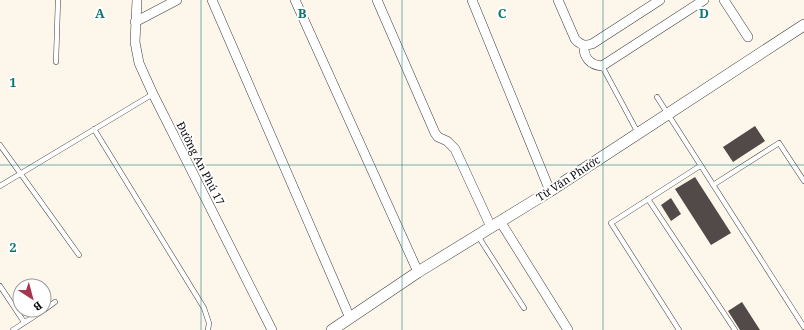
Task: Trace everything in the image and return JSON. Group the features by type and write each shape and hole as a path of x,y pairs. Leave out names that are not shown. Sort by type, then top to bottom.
{"street":[{"name":"Đường An Phú 17","path":"137,0 135,42 139,63 153,94 272,330"},
{"path":"136,22 177,0"},
{"path":"212,0 350,318"},
{"path":"295,0 418,272"},
{"path":"377,0 435,133 438,138 455,149 495,224 568,330"},
{"path":"472,0 550,191"},
{"path":"558,0 575,39 584,45 592,44 660,0"},
{"path":"584,45 584,54 589,61 602,66 704,0"},
{"path":"724,0 748,36"},
{"name":"Từ Văn Phước","path":"332,330 418,272 550,191 804,25"}],"lane":[{"path":"56,62 58,0"},
{"path":"602,66 638,133"},
{"path":"0,186 153,94"},
{"path":"657,97 804,327"},
{"path":"94,129 204,308 209,323 208,330"},
{"path":"713,185 779,143 804,181"},
{"path":"0,145 79,255"},
{"path":"679,330 611,223 700,166"},
{"path":"648,199 735,330"},
{"path":"478,236 524,308"},
{"path":"0,286 24,322"},
{"path":"13,330 31,318"}],"building":[{"path":"755,126 765,141 733,162 723,147"},
{"path":"695,177 731,233 711,245 675,189"},
{"path":"671,198 681,214 671,221 661,205"},
{"path":"742,302 760,330 740,330 728,311"}]}
